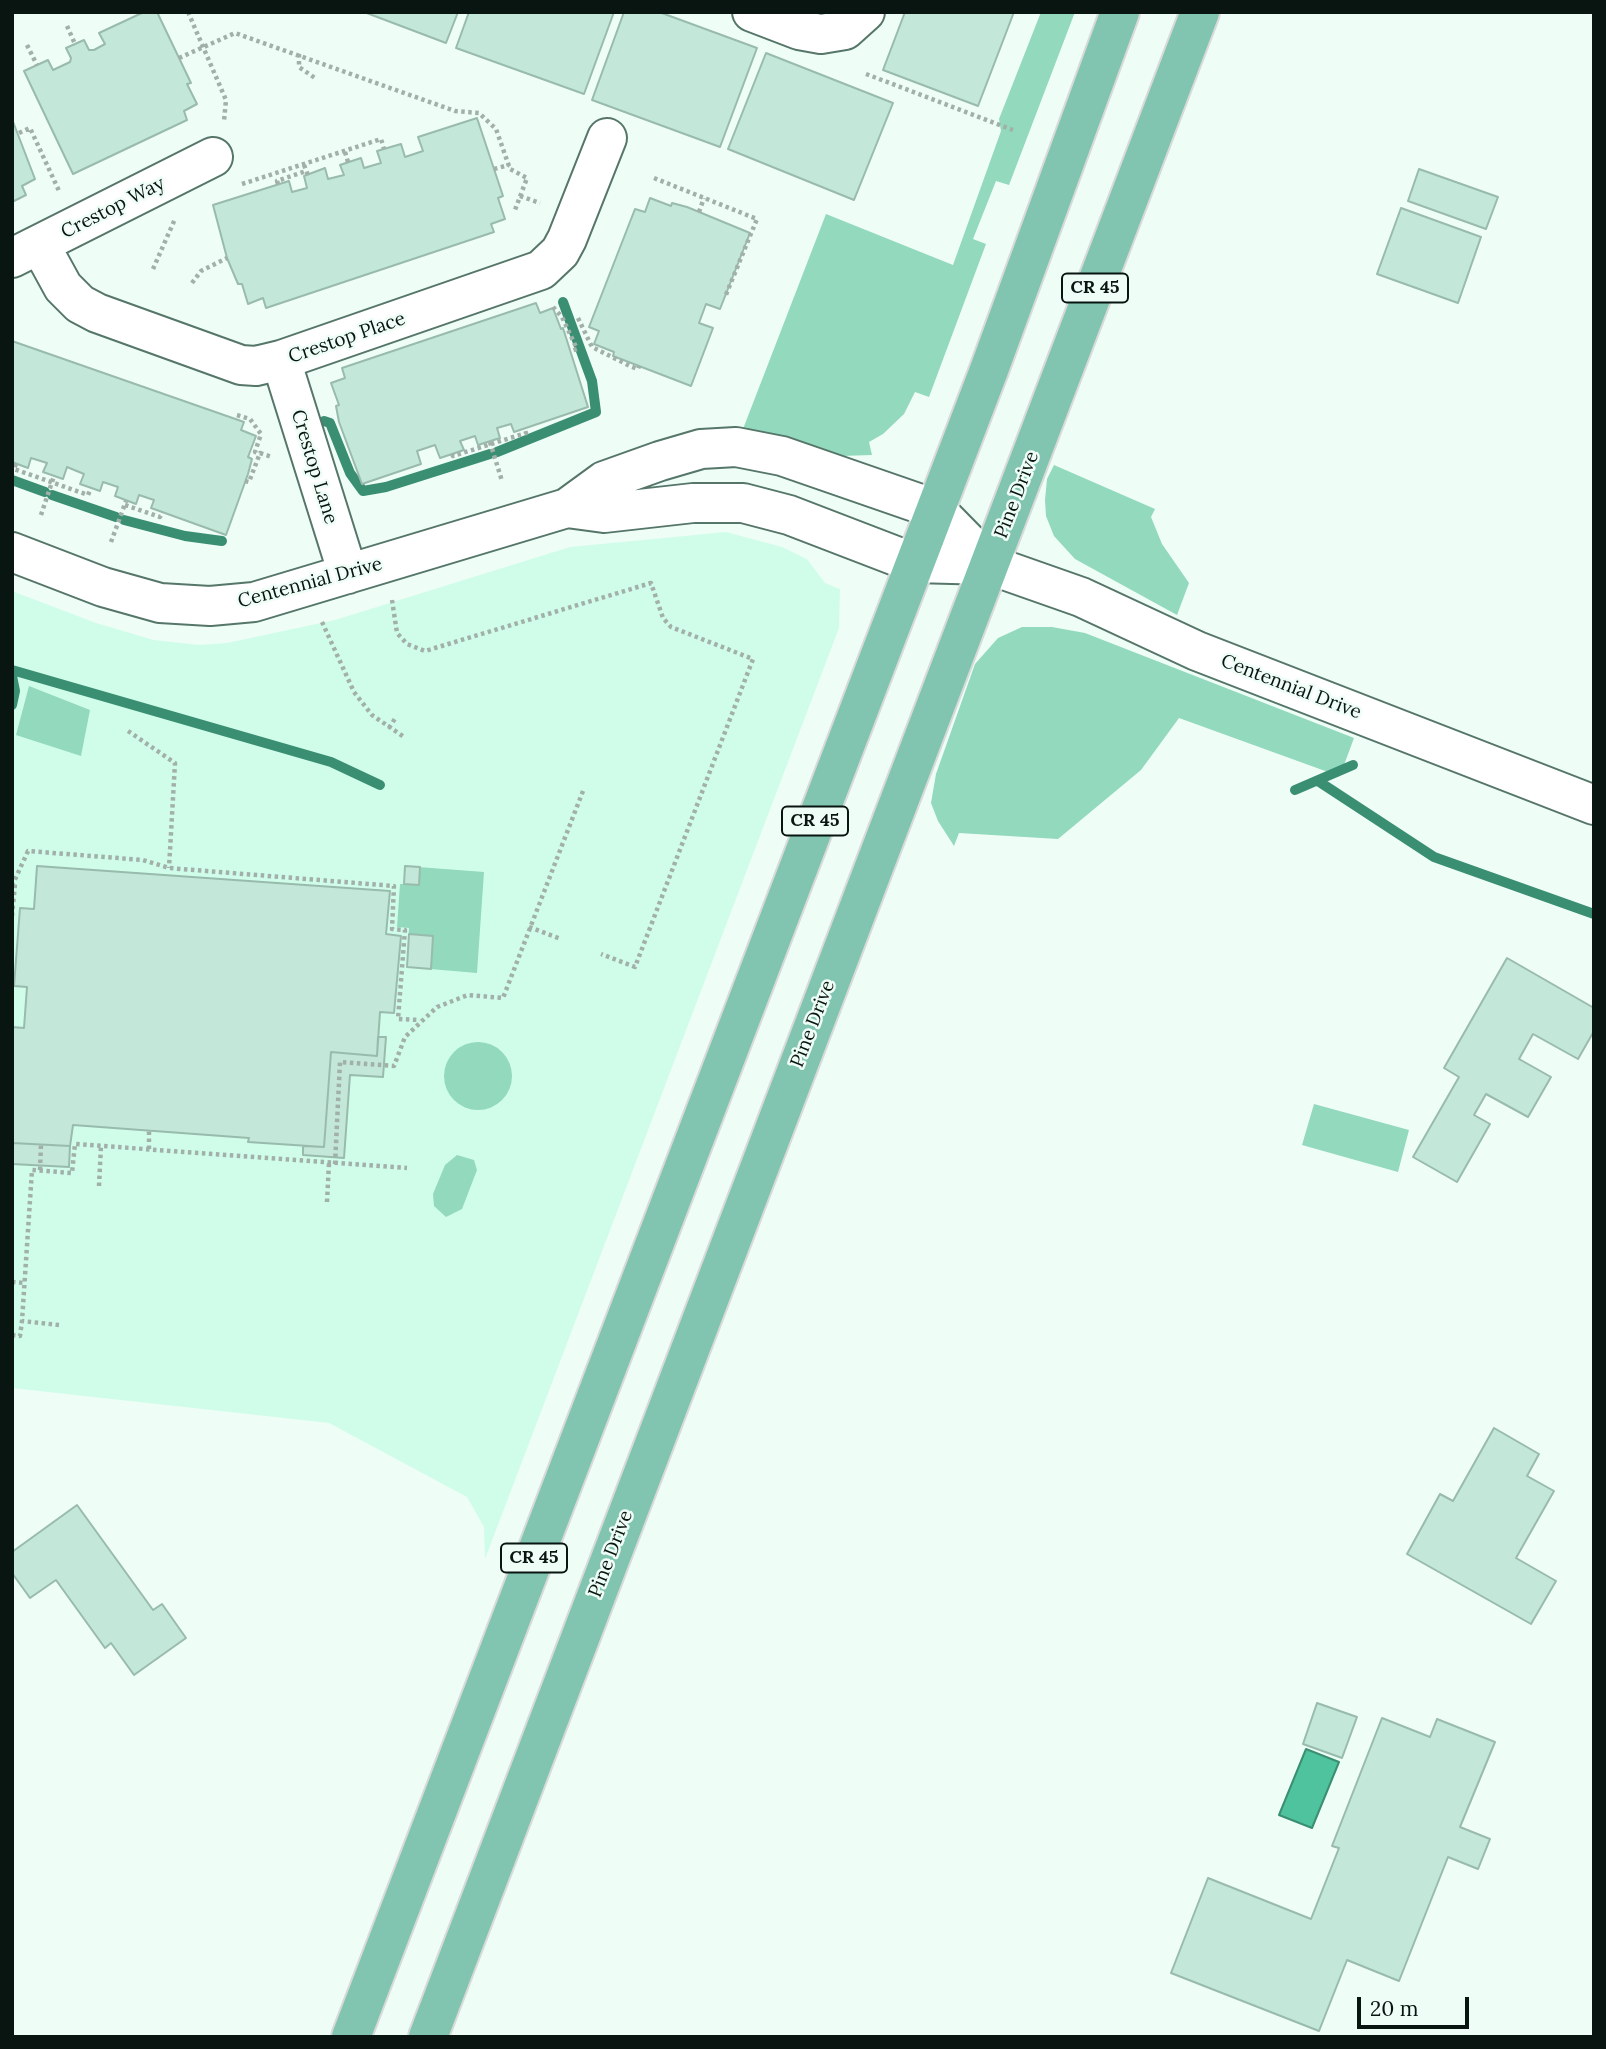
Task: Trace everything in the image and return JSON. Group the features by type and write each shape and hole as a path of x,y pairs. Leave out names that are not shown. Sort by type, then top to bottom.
{"main road":[{"name":"CR 45","path":"351,2037 1065,169 1120,12"},
{"name":"Pine Drive","path":"428,2037 1200,12"}],"street":[{"path":"752,12 799,30 821,34 845,30 865,12"},
{"name":"Crestop Place","path":"26,251 73,299 97,313 241,365 256,366 281,360 528,276 548,265 567,239 607,138"},
{"name":"Crestop Way","path":"26,251 215,143"},
{"name":"Crestop Lane","path":"281,360 348,574"},
{"name":"Centennial Drive","path":"12,552 123,594 186,605 254,602 567,508 604,481 701,449 736,447 782,456 935,509 990,565"},
{"name":"Centennial Drive","path":"567,508 604,513 693,503 743,503 789,514 914,563 990,565 1080,597 1197,651 1594,805"}],"path":[{"path":"188,12 228,105 215,143"},
{"path":"66,26 75,44"},
{"path":"179,58 235,33 456,111 479,113 496,129 513,172 527,178 515,210"},
{"path":"27,45 37,65"},
{"path":"299,54 299,67 315,78"},
{"path":"866,74 1013,130"},
{"path":"19,133 30,128 61,195"},
{"path":"237,185 381,139 384,149"},
{"path":"345,152 348,162"},
{"path":"278,184 277,181 307,173 304,164"},
{"path":"494,169 509,165"},
{"path":"654,178 757,219 724,297"},
{"path":"520,196 551,208"},
{"path":"699,212 704,198"},
{"path":"153,269 177,216"},
{"path":"192,283 206,268 227,258"},
{"path":"550,303 562,317 577,349 570,351"},
{"path":"578,318 592,347 611,355 610,358 638,369 639,366"},
{"path":"237,415 250,419 261,434 255,452 279,460"},
{"path":"452,454 453,456 526,433 524,428"},
{"path":"490,443 502,481"},
{"path":"245,481 249,482 260,453"},
{"path":"16,464 14,469 88,495 91,488"},
{"path":"41,515 54,475"},
{"path":"111,542 125,503 160,517 162,512"},
{"path":"391,599 397,633 407,644 425,651 651,583 663,618 671,627 753,659 635,967 601,954"},
{"path":"322,622 348,682 365,707 388,728 404,737"},
{"path":"388,728 396,717"},
{"path":"128,731 175,763 169,868"},
{"path":"327,1202 340,1062 394,1066 400,1045 420,1020 437,1007 462,996 503,998 583,791"},
{"path":"12,916 14,883 28,851 143,860 169,868 397,887 392,929 405,930 398,1018 420,1020"},
{"path":"529,927 561,939"},
{"path":"149,1131 149,1149"},
{"path":"40,1170 41,1144"},
{"path":"12,1335 20,1336 22,1321 32,1170 72,1174 75,1144 407,1168"},
{"path":"99,1186 101,1146"},
{"path":"12,1282 24,1283"},
{"path":"22,1321 59,1325"}],"shaded area":[{"path":"1041,12 1075,12 1009,185 996,181 973,239 986,244 929,397 915,392 904,414 883,434 869,442 872,455 841,456 795,439 743,429 826,214 953,265 1001,131 999,119"},
{"path":"1054,465 1155,509 1151,517 1162,544 1189,583 1177,615 1075,559 1054,536 1046,516 1045,500 1047,479"},
{"path":"726,532 782,547 807,559 825,583 840,589 839,628 485,1559 484,1527 467,1497 329,1423 12,1388 12,591 96,623 154,640 199,645 227,643 335,620 570,547"},
{"path":"1022,627 1052,627 1085,633 1354,738 1344,765 1328,772 1179,718 1141,770 1058,839 959,833 954,846 938,821 931,803 936,774 975,664 998,638"},
{"path":"29,686 90,710 81,756 16,735"},
{"path":"405,866 484,872 477,973 407,967 409,928 397,927 400,884 404,884"},
{"path":"478,1042 491,1044 502,1052 510,1063 510,1089 502,1100 491,1108 478,1110 465,1108 454,1100 446,1089 444,1076 446,1063 454,1052 465,1044"},
{"path":"1314,1104 1409,1130 1398,1172 1302,1145"},
{"path":"457,1155 474,1160 477,1170 462,1209 446,1217 434,1206 433,1194 445,1165"},
{"path":"1306,1749 1339,1762 1312,1828 1279,1815"}],"building":[{"path":"144,12 157,12 191,83 187,84 197,104 184,111 187,120 73,174 24,71 48,60 53,70 70,62 66,48 84,40 89,50 94,50 105,44 99,33"},
{"path":"364,12 458,12 446,43"},
{"path":"469,12 614,12 584,94 456,48"},
{"path":"624,12 659,12 757,48 720,147 592,100"},
{"path":"905,12 1014,12 978,106 883,70"},
{"path":"766,53 893,103 854,200 728,149"},
{"path":"477,118 503,196 498,198 505,219 491,224 494,232 266,308 263,298 248,304 242,284 238,284 227,258 213,205 289,181 292,192 307,188 304,176 325,168 328,179 344,175 340,165 361,158 364,168 381,163 377,151 401,144 405,157 423,151 418,137"},
{"path":"12,119 35,179 22,186 26,195 12,202"},
{"path":"1419,169 1498,197 1486,229 1408,201"},
{"path":"650,198 671,206 672,203 687,207 750,233 720,309 706,304 699,323 713,328 691,386 613,356 614,352 594,344 599,331 589,327 635,209 645,212"},
{"path":"1401,208 1481,237 1458,303 1377,274"},
{"path":"536,303 540,313 553,308 561,329 563,328 588,407 514,432 511,424 497,428 500,438 478,445 475,436 460,441 464,450 440,458 435,445 417,451 421,464 362,484 339,422 336,406 339,405 331,383 345,378 342,368"},
{"path":"12,341 244,422 241,430 256,436 248,457 252,459 248,474 226,535 151,508 154,500 139,495 136,504 115,496 118,487 103,482 100,491 80,484 84,474 67,467 63,479 43,472 47,463 31,458 28,468 12,462"},
{"path":"37,866 390,891 386,934 401,936 394,1013 380,1012 377,1056 331,1052 324,1147 248,1142 249,1138 73,1125 70,1146 12,1143 12,1027 24,1028 27,987 14,986 20,908 34,909"},
{"path":"405,866 420,867 419,885 404,884"},
{"path":"409,934 433,936 431,969 407,967"},
{"path":"1507,958 1594,1008 1594,1031 1578,1059 1533,1034 1519,1059 1551,1077 1528,1117 1486,1094 1474,1115 1490,1124 1457,1182 1413,1157 1459,1077 1444,1068"},
{"path":"378,1037 386,1037 383,1077 350,1075 344,1158 303,1155 303,1146 324,1147 331,1052 377,1056"},
{"path":"12,1143 70,1146 69,1167 12,1164"},
{"path":"1494,1428 1539,1454 1527,1476 1554,1491 1516,1558 1556,1581 1531,1624 1407,1554 1440,1494 1453,1501"},
{"path":"77,1505 153,1610 162,1604 186,1638 134,1675 111,1643 105,1648 56,1580 30,1598 12,1573 12,1552"},
{"path":"1317,1703 1357,1717 1342,1758 1303,1744"},
{"path":"1382,1718 1430,1737 1437,1719 1495,1742 1460,1827 1490,1839 1478,1869 1448,1857 1399,1981 1347,1960 1319,2031 1171,1973 1208,1878 1311,1919 1339,1848 1332,1846"}],"waterway":[{"path":"497,452 596,412 592,381 563,302"},
{"path":"324,421 330,423 350,473 363,491 386,487 490,454"},
{"path":"12,480 45,492"},
{"path":"52,495 116,517"},
{"path":"124,520 185,536 222,541"},
{"path":"12,670 331,762 380,785"},
{"path":"12,676 15,691 12,705"},
{"path":"1295,790 1353,765"},
{"path":"1318,781 1434,857 1594,914"}]}
